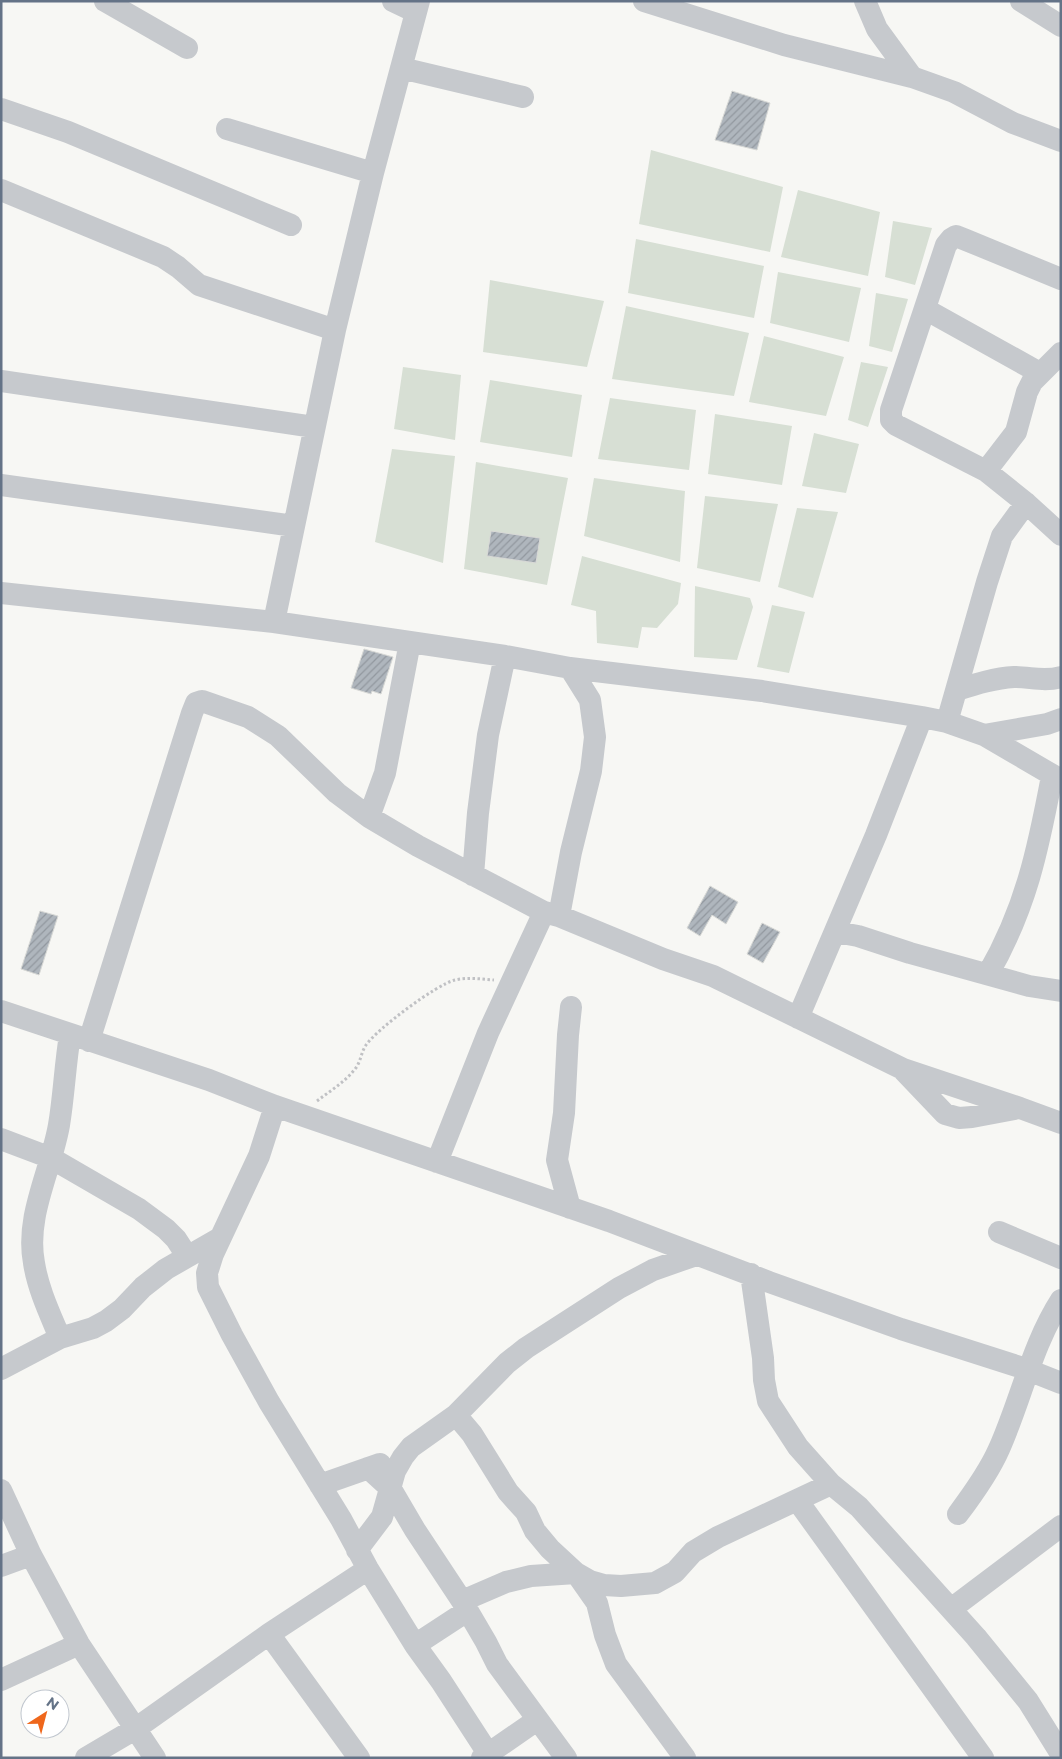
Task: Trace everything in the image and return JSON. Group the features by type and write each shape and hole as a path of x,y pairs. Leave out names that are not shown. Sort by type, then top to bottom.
{"street":[{"path":"105,1 187,48"},
{"path":"274,622 335,330 373,173 418,7 393,1"},
{"path":"644,1 784,45 912,77 954,92 1013,123 1061,141"},
{"path":"865,1 878,28 912,77"},
{"path":"1021,1 1061,26"},
{"path":"401,68 524,97"},
{"path":"1,109 68,132 291,225"},
{"path":"227,129 373,173"},
{"path":"1,190 163,257 178,267 199,286 335,330"},
{"path":"1061,279 956,236 950,239 946,245 891,410 891,420 896,425 986,472 1061,535"},
{"path":"926,309 1040,373"},
{"path":"986,472 1016,432 1027,392 1032,382 1061,353"},
{"path":"1,380 314,428"},
{"path":"1,485 294,526"},
{"path":"947,722 1002,536 1026,504"},
{"path":"1,593 274,622 505,656 570,668 762,691 922,717 947,722 984,735 1056,778 1039,845 1016,918 1004,946 988,974"},
{"path":"369,817 386,773 410,642"},
{"path":"473,875 478,813 488,735 505,656"},
{"path":"437,1162 483,1046 512,983 552,914 571,852 591,771 595,737 590,700 570,668"},
{"path":"957,690 993,680 1024,678 1045,680 1061,677"},
{"path":"60,1338 43,1294 34,1263 32,1237 40,1195 59,1125 65,1067 80,1038 192,713 196,703 202,701 248,717 278,736 338,793 369,817 418,846 552,914 663,959 713,976 903,1069 944,1114 959,1118 972,1117 1020,1108 1061,1123"},
{"path":"798,1018 814,976 836,932 876,835 922,717"},
{"path":"984,735 1047,724 1061,719"},
{"path":"836,932 858,936 910,953 1028,986 1061,990"},
{"path":"1004,946 1028,986"},
{"path":"570,1208 557,1160 564,1113 571,1007"},
{"path":"1,1011 209,1080 300,1115 570,1208 696,1255 1061,1383"},
{"path":"275,1106 259,1156 220,1238 207,1272 208,1287 269,1402 415,1645 441,1681 487,1756 537,1720"},
{"path":"1,1139 51,1158 94,1181 151,1217 176,1239 187,1256"},
{"path":"999,1232 1061,1258"},
{"path":"645,1235 653,1270"},
{"path":"1,1369 60,1338 93,1328 106,1321 122,1309 143,1287 187,1256 220,1238"},
{"path":"86,1758 135,1729 269,1634 363,1559 382,1518 395,1471 410,1447 456,1415 507,1363 526,1348 619,1288 653,1270 696,1255"},
{"path":"751,1274 768,1402 803,1454 831,1484 858,1507 1000,1664 1028,1701 1061,1754"},
{"path":"958,1514 999,1450 1054,1310 1061,1300"},
{"path":"456,1415 472,1434 508,1492 526,1512 535,1531 550,1549 576,1573 597,1603 605,1636 616,1664 685,1758"},
{"path":"320,1485 403,1457"},
{"path":"368,1468 391,1489 415,1530 465,1606 497,1664 566,1758"},
{"path":"415,1645 465,1606 506,1582 531,1576 576,1573 590,1581 604,1585 621,1586 655,1583 675,1572 693,1552 718,1537 831,1484"},
{"path":"1,1490 31,1555 79,1644 155,1758"},
{"path":"797,1500 983,1758"},
{"path":"341,1519 382,1518"},
{"path":"951,1609 1061,1526"},
{"path":"1,1566 31,1555"},
{"path":"269,1634 358,1758"},
{"path":"1,1680 79,1644"}],"path":[{"path":"300,1115 342,1082 356,1068 365,1046 376,1035 441,986 455,980 480,978 512,983"}],"shaded area":[{"path":"651,150 783,187 770,252 639,224"},
{"path":"798,190 880,212 868,276 781,257"},
{"path":"893,221 932,228 915,285 885,277"},
{"path":"636,239 764,266 754,318 628,293"},
{"path":"778,272 861,288 849,342 770,323"},
{"path":"490,280 604,301 587,367 483,352"},
{"path":"876,293 908,299 892,352 869,346"},
{"path":"626,306 749,333 734,396 612,379"},
{"path":"764,336 844,357 826,416 749,402"},
{"path":"861,362 888,367 868,427 848,420"},
{"path":"403,367 461,375 455,440 394,429"},
{"path":"490,380 582,395 572,457 480,442"},
{"path":"610,398 696,410 689,470 598,459"},
{"path":"715,414 792,426 782,485 708,474"},
{"path":"814,433 859,444 846,493 802,486"},
{"path":"392,449 455,456 443,563 375,542"},
{"path":"476,462 568,478 547,585 464,569","holes":["491,531 539,538 536,563 487,555"]},
{"path":"594,478 685,491 680,562 584,536"},
{"path":"705,496 778,504 760,582 697,568"},
{"path":"797,508 838,512 813,598 778,587"},
{"path":"582,556 681,583 678,604 657,628 642,627 638,648 597,643 596,611 571,605"},
{"path":"695,586 750,598 753,607 737,660 694,657"},
{"path":"772,605 805,612 789,673 757,667"}],"building":[{"path":"732,91 770,103 757,150 715,140"},
{"path":"491,531 540,538 536,563 487,556"},
{"path":"364,649 393,657 381,694 372,691 371,694 351,688"},
{"path":"710,886 738,902 726,924 712,915 700,936 687,928"},
{"path":"40,911 58,916 39,975 21,969"},
{"path":"762,923 780,932 763,963 747,954"}]}
